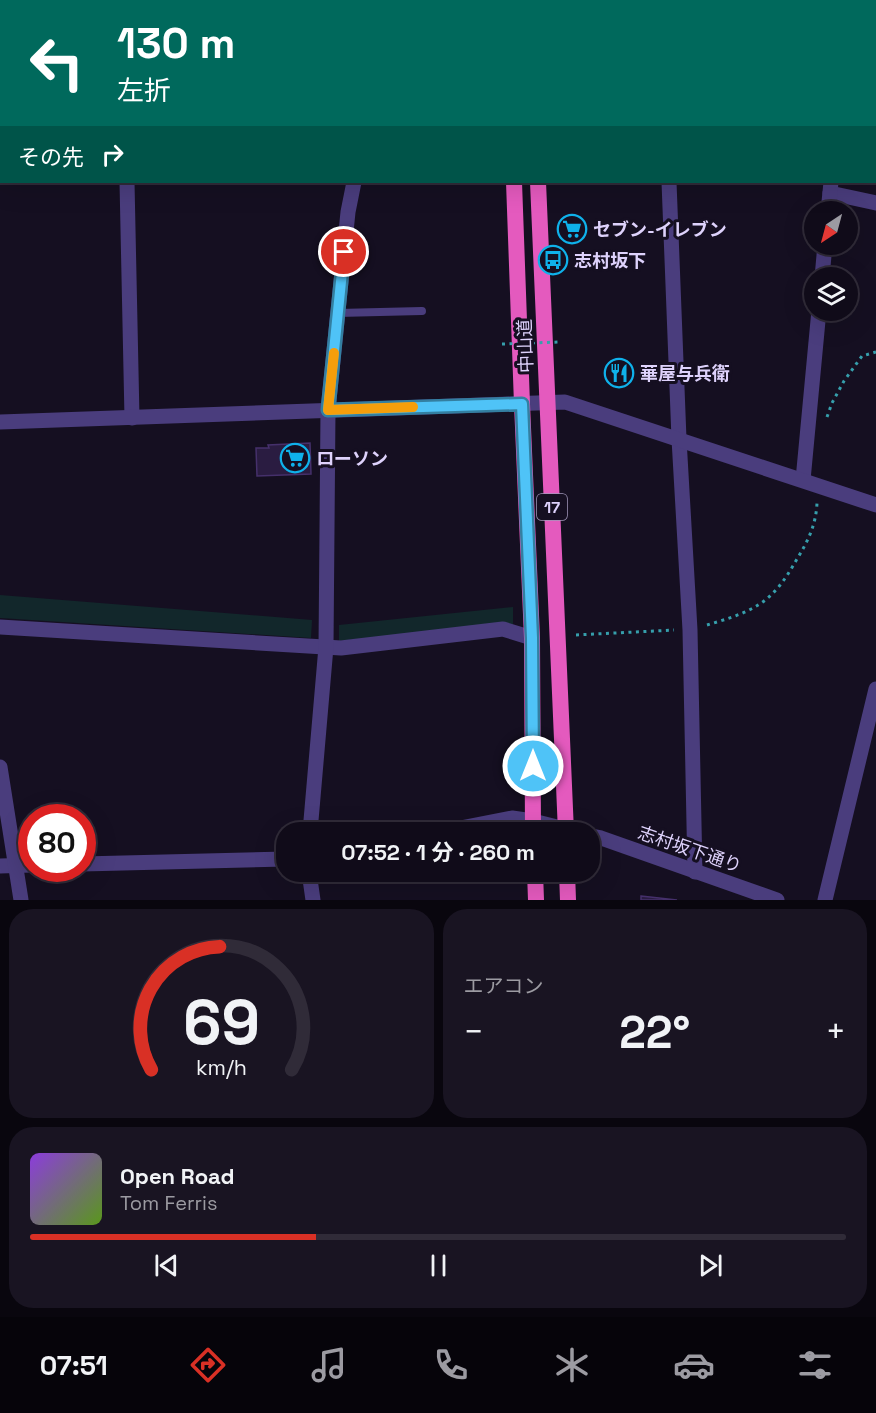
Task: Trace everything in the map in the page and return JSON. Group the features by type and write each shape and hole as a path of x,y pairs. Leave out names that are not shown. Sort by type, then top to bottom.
{"highway":[{"name":"中山道","path":"514,183 532,638 533,822"},
{"name":"中山道","path":"538,183 547,403 569,822"},
{"path":"535,882 536,900"},
{"path":"567,882 568,900"}],"street":[{"path":"127,183 132,418"},
{"path":"311,822 326,647 328,410 348,212 354,183"},
{"path":"669,183 679,439 690,630 695,872"},
{"path":"830,187 876,204"},
{"path":"803,480 818,321"},
{"path":"0,422 570,403 876,505"},
{"path":"0,627 341,648 503,629 532,638"},
{"path":"825,900 876,689"},
{"path":"0,767 18,841"},
{"path":"491,822 512,818 521,822"},
{"name":"志村坂下通り","path":"600,839 777,900"},
{"path":"96,864 276,859"},
{"path":"0,866 18,866"},
{"path":"21,900 23,882"},
{"path":"311,882 314,900"}],"lane":[{"path":"338,313 422,311"}],"path":[{"path":"502,344 558,342"},
{"path":"824,425 832,403 844,381 862,356 876,352"},
{"path":"571,635 690,630 741,613 762,602 784,580 808,542 817,511 819,486"}],"green space":[{"path":"0,595 312,620 311,638 0,618"},
{"path":"513,607 513,624 339,641 339,625"}],"building":[{"path":"310,443 311,474 257,476 256,448 269,448 268,445"},
{"path":"641,896 677,900 641,900"}],"slow traffic":[{"path":"334,353 328,410 413,407"}],"place":[{"name":"セブン-イレブン","path":"572,229"},
{"name":"志村坂下","path":"553,260"},
{"name":"華屋与兵衛","path":"619,373"},
{"name":"ローソン","path":"295,458"}],"route":[{"path":"344,252 328,410 522,404 532,638 533,766"}]}
